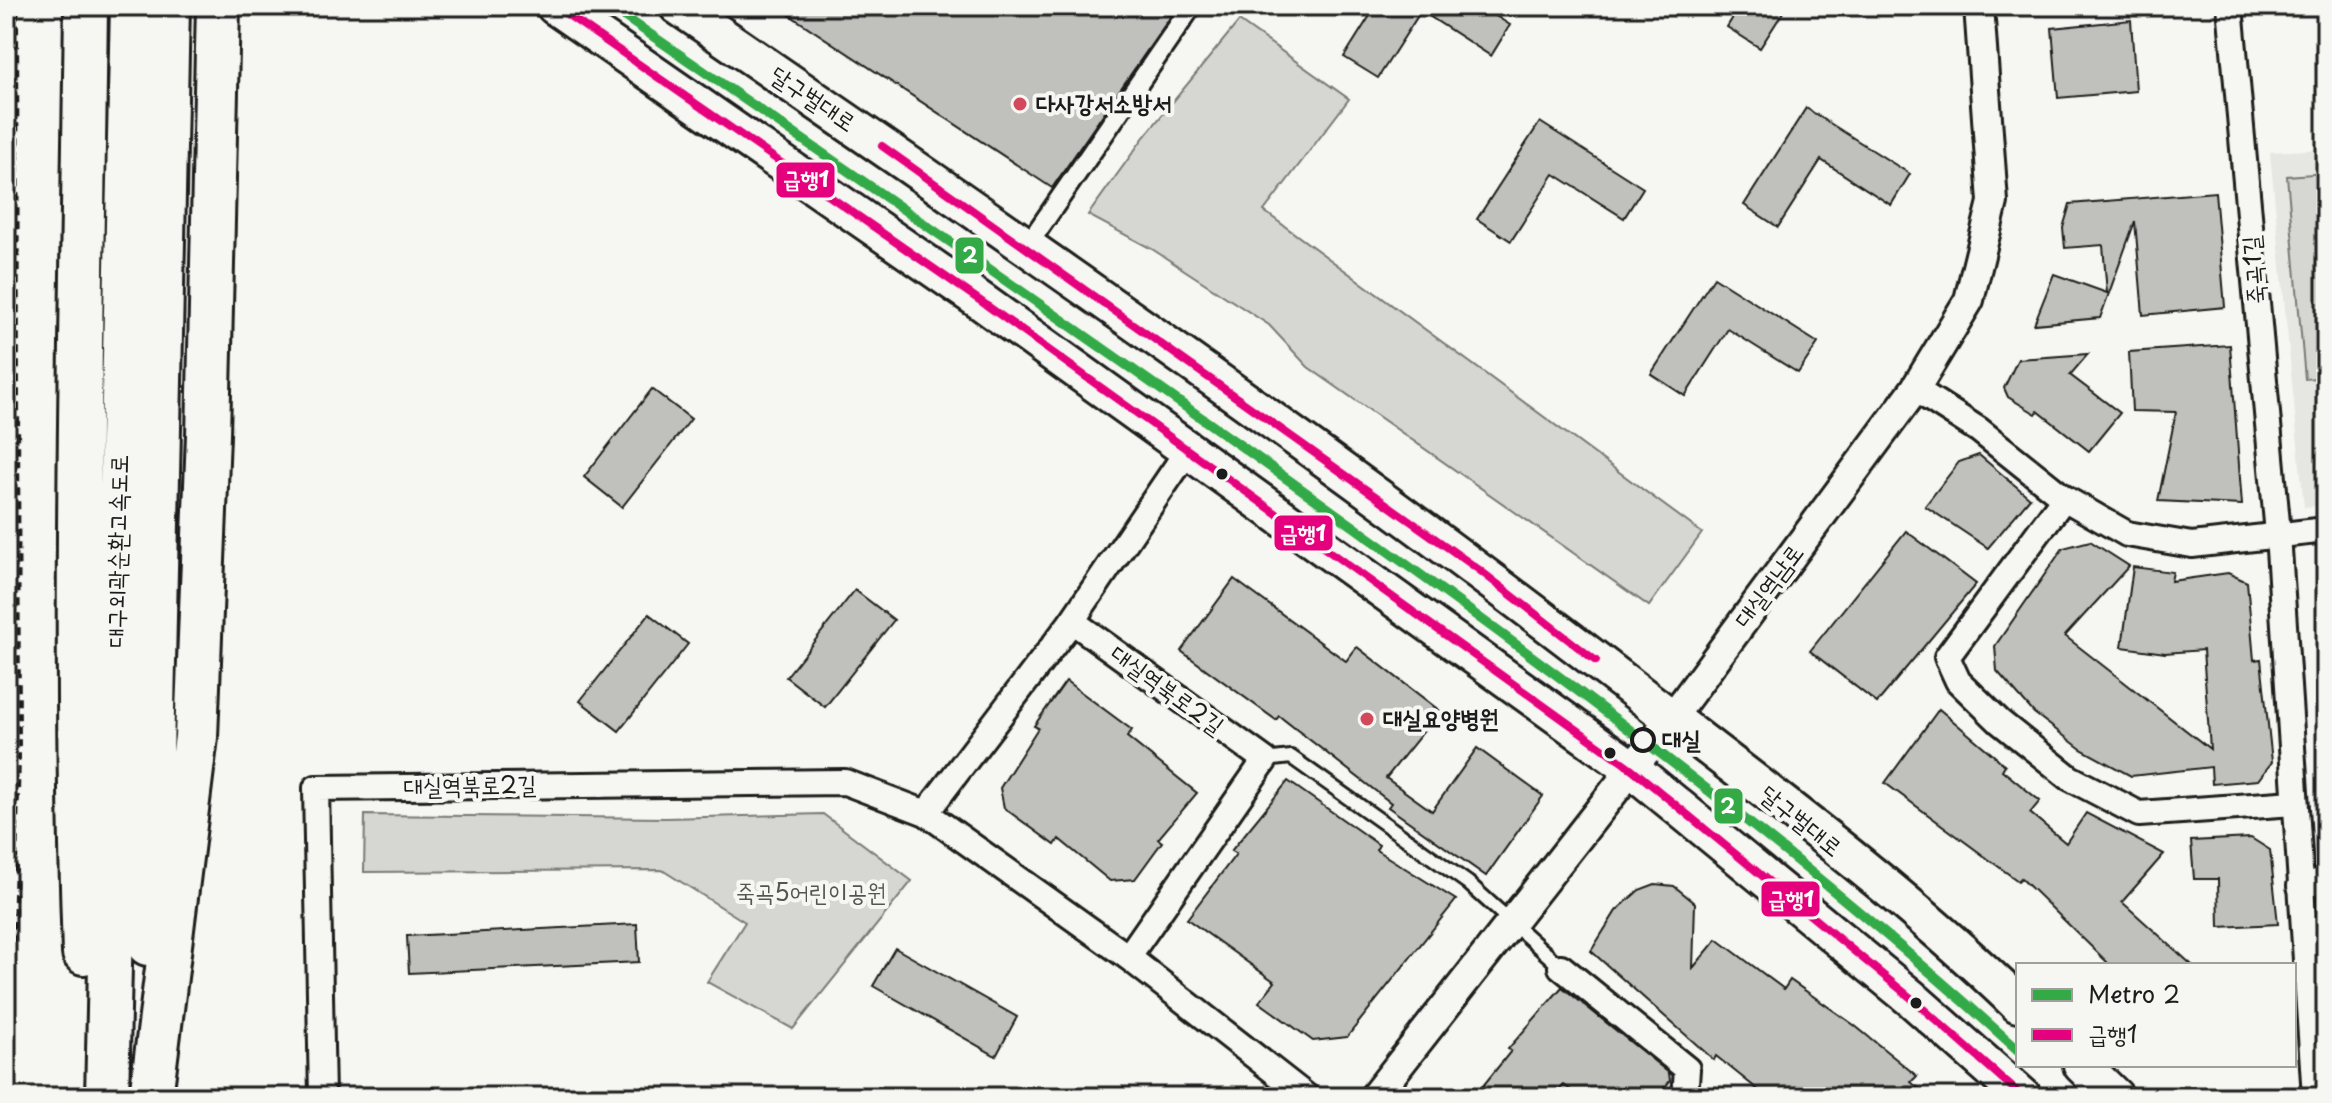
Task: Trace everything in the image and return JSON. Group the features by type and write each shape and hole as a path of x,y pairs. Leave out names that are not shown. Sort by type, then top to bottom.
{"highway":[{"path":"86,6 80,243 78,630 89,1097"},
{"name":"대구외곽순환고속도로","path":"107,1097 132,6"},
{"name":"대구외곽순환고속도로","path":"149,1097 150,763 162,392 168,6"},
{"path":"149,1097 196,737 220,13"}],"main road":[{"path":"555,6 982,302 1632,769 1911,998 2023,1097"},
{"name":"달구벌대로","path":"678,6 1027,246 1478,569 1963,951 2016,1002"},
{"path":"2084,1067 2115,1097"}],"street":[{"path":"1027,246 1192,6"},
{"name":"대실역남로","path":"1374,1097 1671,719 1915,389 1969,300 1993,202 1979,6"},
{"name":"죽곡1길","path":"2230,6 2278,534 2300,886 2317,995 2315,1097"},
{"path":"1915,389 1988,437 2064,498 2127,534 2192,545 2326,530"},
{"path":"926,813 1072,621 1188,450"},
{"path":"2064,498 1947,657 1958,681 2000,722 2070,778 2139,814 2294,803"},
{"name":"대실역북로2길","path":"1072,621 1265,760"},
{"path":"1128,957 1265,760"},
{"name":"대실역북로2길","path":"322,1097 316,788 845,782 926,813 1128,957 1307,1097"},
{"path":"2300,886 2326,880"},
{"path":"1561,967 1687,1069 1685,1097"}],"lane":[{"path":"1265,760 1291,757 1468,883 1561,967"}],"path":[{"path":"9,1097 19,759 17,6"}],"shaded area":[{"path":"2326,149 2326,505 2304,507 2270,152"}],"green space":[{"path":"1239,21 1349,99 1264,211 1702,533 1649,606 1308,367 1269,325 1152,249 1088,215 1144,137"},
{"path":"2326,173 2326,377 2305,379 2287,176"},
{"name":"죽곡5어린이공원","path":"823,814 912,881 793,1029 707,982 745,922 662,870 364,872 365,815 666,818"}],"building":[{"name":"다사강서소방서","path":"776,6 1150,6 1171,16 1052,188"},
{"path":"1376,6 1480,6 1510,25 1491,56 1421,11 1378,78 1344,57"},
{"path":"1740,6 1787,6 1760,48 1727,27"},
{"path":"2131,20 2136,91 2058,98 2052,28"},
{"path":"1806,108 1910,174 1891,205 1821,160 1778,227 1744,205"},
{"path":"1540,122 1643,188 1624,218 1554,174 1511,241 1477,219"},
{"path":"2215,192 2225,307 2143,315 2135,221 2100,318 2034,324 2054,274 2107,293 2103,245 2065,248 2063,228 2070,204"},
{"path":"1714,277 1818,343 1798,373 1728,329 1685,396 1651,374"},
{"path":"2230,345 2242,505 2158,501 2176,412 2132,411 2129,352"},
{"path":"2088,354 2070,375 2120,413 2089,451 2038,411 2036,414 2008,397 2004,388 2018,359"},
{"path":"652,389 691,419 622,507 584,477"},
{"path":"1979,455 2030,498 1988,548 1925,506 1959,462"},
{"path":"1906,531 1976,584 1877,703 1810,651"},
{"path":"2090,541 2129,566 2065,636 2210,749 2203,650 2165,653 2122,647 2133,567 2173,572 2171,581 2228,573 2247,582 2254,660 2261,659 2272,762 2258,780 2212,784 2211,767 2131,776 2081,749 2034,713 1997,671 1995,646 2063,548"},
{"path":"1234,579 1346,661 1357,647 1440,711 1386,778 1432,811 1477,748 1543,796 1486,876 1388,807 1391,803 1279,716 1276,720 1181,651"},
{"path":"855,590 894,620 825,707 786,677"},
{"path":"649,614 688,644 619,731 580,701"},
{"path":"1066,681 1132,730 1127,737 1197,793 1158,839 1162,842 1135,879 1110,881 1059,839 1055,845 1004,808 1000,788 1038,728 1034,726"},
{"path":"1939,709 2005,765 2002,770 2040,801 2030,813 2066,843 2086,813 2164,854 2122,902 2190,963 2108,963 2021,878 2018,881 1885,783"},
{"path":"1288,781 1379,845 1376,850 1456,900 1347,1037 1313,1041 1259,1002 1275,982 1187,919 1236,854 1231,851"},
{"path":"2251,838 2270,850 2278,924 2219,927 2218,879 2194,879 2191,841"},
{"path":"1655,884 1674,886 1695,903 1693,968 1717,939 1784,989 1790,980 1854,1025 1917,1076 1911,1082 1929,1097 1767,1097 1716,1056 1714,1060 1591,951 1616,911 1639,890"},
{"path":"637,924 639,962 409,973 407,936"},
{"path":"895,948 1017,1017 996,1056 873,986"},
{"path":"1562,987 1669,1073 1670,1081 1657,1097 1580,1097 1564,1085 1552,1097 1474,1097 1511,1051 1508,1049"}],"metro line":[{"name":"2","path":"609,6 1147,379 1503,635 1766,836 2016,1048"}],"transit line":[{"name":"급행1","path":"555,6 982,302 1632,769 1911,998 2023,1097"},
{"name":"급행1","path":"882,146 1478,569 1596,661"}],"place":[{"name":"다사강서소방서","path":"1020,104"},
{"name":"대실요양병원","path":"1367,719"},
{"name":"대실","path":"1643,740"}]}
